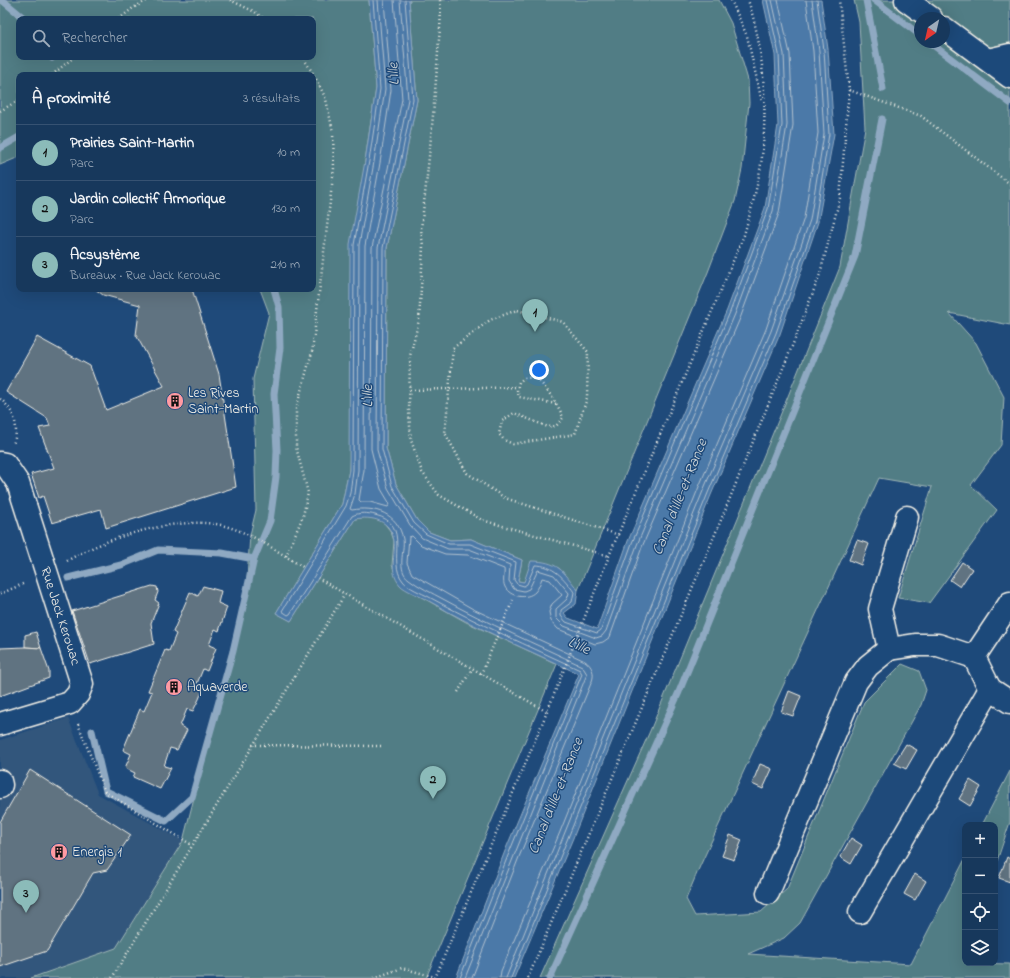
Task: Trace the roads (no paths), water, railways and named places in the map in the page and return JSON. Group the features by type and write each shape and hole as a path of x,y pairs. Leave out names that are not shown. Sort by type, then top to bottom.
{"street":[{"path":"906,0 923,12"},
{"path":"950,32 1010,77"},
{"path":"988,60 1010,55"},
{"name":"Rue Jack Kerouac","path":"0,724 70,704 78,694 82,684 18,483 2,463"},
{"path":"889,649 880,609 907,517"},
{"path":"974,657 1010,603"},
{"path":"768,893 856,682 868,666 889,649 915,645 938,645 974,657 990,689 1010,702"},
{"path":"860,912 990,689"},
{"path":"0,781 0,787"}],"water":[{"path":"369,0 409,0 417,100 387,248 386,448 396,484 417,520 429,532 450,540 471,539 522,560 518,581 524,582 531,561 548,563 559,568 578,590 576,604 564,613 568,618 597,629 628,541 727,310 765,208 778,125 775,55 763,0 821,0 828,49 834,134 818,222 780,334 711,495 573,838 514,978 456,978 505,851 579,674 484,630 402,587 396,580 393,569 394,541 392,534 385,524 374,519 355,519 291,621 276,613 342,504 349,470 350,244 376,88"}],"waterway":[{"path":"2,0 21,16"},
{"path":"866,0 883,89"},
{"path":"874,0 914,30"},
{"path":"937,48 1010,103"},
{"path":"550,978 679,692 855,256 882,119"},
{"path":"0,148 16,139"},
{"path":"254,559 270,521 276,477 277,450 274,394 280,348 279,307 275,292"},
{"path":"68,578 121,565 158,550 222,553 254,559 233,651 192,797 166,821 106,791 92,731"}],"place":[{"name":"Prairies Saint-Martin","path":"535,332"},
{"name":"Les Rives Saint-Martin","path":"175,401"},
{"name":"Aquaverde","path":"174,687"},
{"name":"Jardin collectif Armorique","path":"433,799"},
{"name":"Energis 1","path":"59,852"},
{"name":"Acsystème","path":"26,913"}],"water label":[{"name":"L'Ille","path":"394,74"},
{"name":"L'Ille","path":"368,396"},
{"name":"Canal d'Ille-et-Rance","path":"680,497"},
{"name":"L'Ille","path":"579,646"},
{"name":"Canal d'Ille-et-Rance","path":"556,796"}]}
